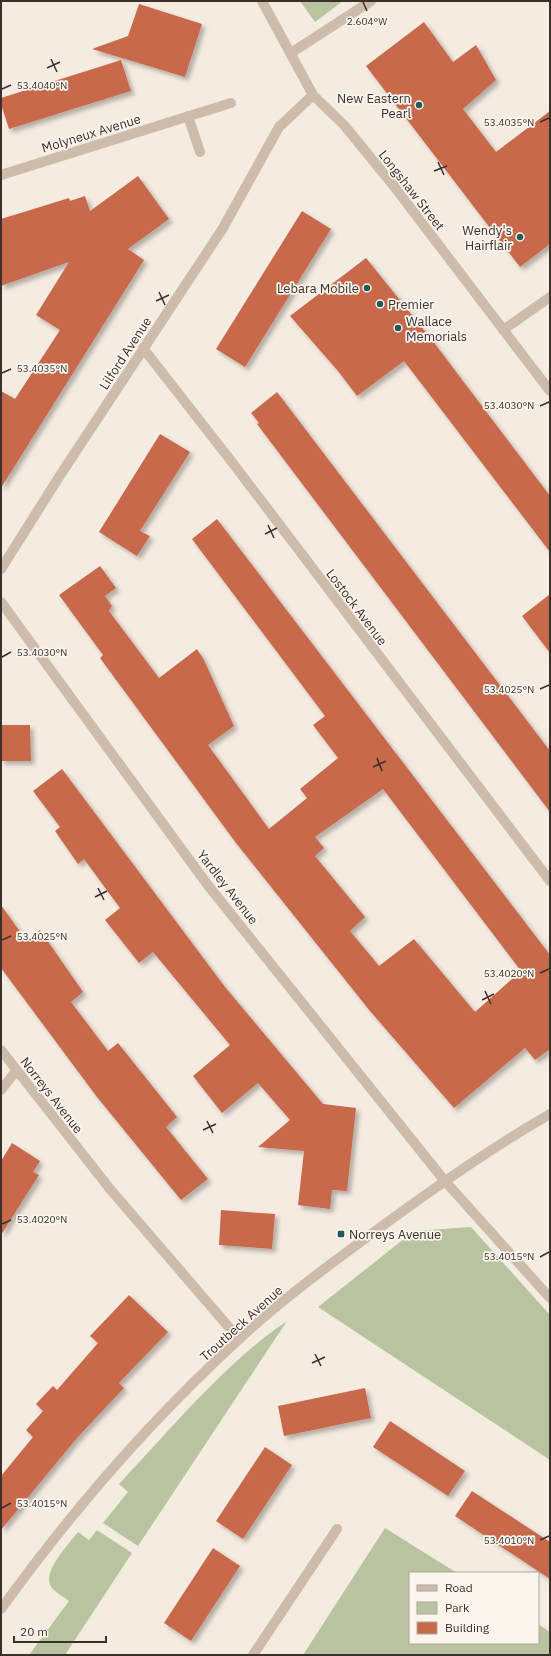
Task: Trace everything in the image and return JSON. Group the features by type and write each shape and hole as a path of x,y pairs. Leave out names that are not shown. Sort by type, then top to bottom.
{"street":[{"name":"Longshaw Street","path":"262,1 313,95 344,125 550,391"},
{"path":"291,53 371,1"},
{"name":"Lilford Avenue","path":"1,569 143,348 223,228 279,127 313,95"},
{"name":"Molyneux Avenue","path":"1,175 231,103"},
{"path":"188,116 200,152"},
{"path":"503,330 550,296"},
{"name":"Lostock Avenue","path":"143,348 235,466 550,881"},
{"name":"Yardley Avenue","path":"1,602 207,884 444,1180 550,1298"},
{"name":"Norreys Avenue","path":"1,1050 115,1196 239,1339"},
{"path":"1,1090 16,1071"},
{"name":"Troutbeck Avenue","path":"1,1608 42,1552 131,1448 239,1339 324,1268 444,1180 550,1114"},
{"path":"253,1655 337,1529"}],"green space":[{"path":"300,1 343,1 315,22"},
{"path":"471,1227 550,1315 550,1460 318,1307 414,1231"},
{"path":"287,1321 138,1546 103,1523 128,1492 119,1484 220,1376 242,1356"},
{"path":"385,1528 455,1572 409,1572 409,1644 539,1644 539,1625 550,1632 550,1655 303,1655"},
{"path":"97,1530 132,1553 65,1655 29,1655 69,1601 52,1588 49,1582 50,1575 57,1559 78,1532 89,1540"}],"building":[{"path":"139,4 202,24 185,77 92,49 128,36"},
{"path":"424,22 453,62 476,45 496,80 463,109 496,152 550,111 550,244 520,267 366,66"},
{"path":"121,60 131,91 9,129 1,104 1,98"},
{"path":"138,176 169,219 128,249 144,260 1,488 1,391 15,399 60,330 36,315 69,262 1,286 1,219 69,198 70,201 85,196 90,211"},
{"path":"302,211 331,229 245,367 216,349"},
{"path":"366,258 432,340 550,496 550,552 404,361 357,396 338,371 290,316"},
{"path":"277,392 550,751 550,812 257,424 259,423 251,413"},
{"path":"160,434 190,452 140,531 150,536 137,556 99,532"},
{"path":"217,519 550,955 550,1049 535,1060 525,1048 454,1108 370,1011 236,843 100,658 103,655 59,595 100,566 116,588 105,596 112,606 109,611 159,678 197,649 204,660 234,726 208,745 269,829 307,798 300,789 338,758 313,725 325,716 192,539","holes":["383,789 521,971 475,1012 414,939 379,966 350,931 365,917 315,856 324,848 315,837"]},
{"path":"550,594 550,653 522,616"},
{"path":"1,725 30,725 31,761 1,761"},
{"path":"62,769 225,987 323,1104 356,1108 347,1191 332,1190 330,1209 298,1205 304,1151 258,1147 290,1120 258,1083 222,1113 193,1076 230,1045 153,952 139,963 105,920 120,908 84,859 78,864 55,831 60,827 33,791"},
{"path":"1,905 26,940 40,930 83,992 71,1002 108,1051 118,1043 177,1117 166,1127 208,1179 181,1200 97,1097 1,968"},
{"path":"12,1143 40,1161 33,1172 39,1175 1,1235 1,1161"},
{"path":"221,1210 275,1214 272,1249 219,1245"},
{"path":"129,1295 168,1332 119,1383 124,1388 77,1438 1,1530 1,1476 33,1437 26,1430 43,1411 36,1404 53,1386 57,1390 98,1343 90,1336"},
{"path":"365,1388 371,1418 284,1436 278,1406"},
{"path":"390,1421 465,1471 448,1496 373,1447"},
{"path":"265,1447 292,1465 243,1539 216,1521"},
{"path":"472,1491 550,1542 550,1579 455,1516"},
{"path":"213,1548 240,1566 191,1641 164,1623"}],"place":[{"name":"New Eastern Pearl","path":"419,105"},
{"name":"Wendy's Hairflair","path":"520,237"},
{"name":"Lebara Mobile","path":"367,288"},
{"name":"Premier","path":"380,304"},
{"name":"Wallace Memorials","path":"398,328"},
{"name":"Norreys Avenue","path":"341,1234"}]}
